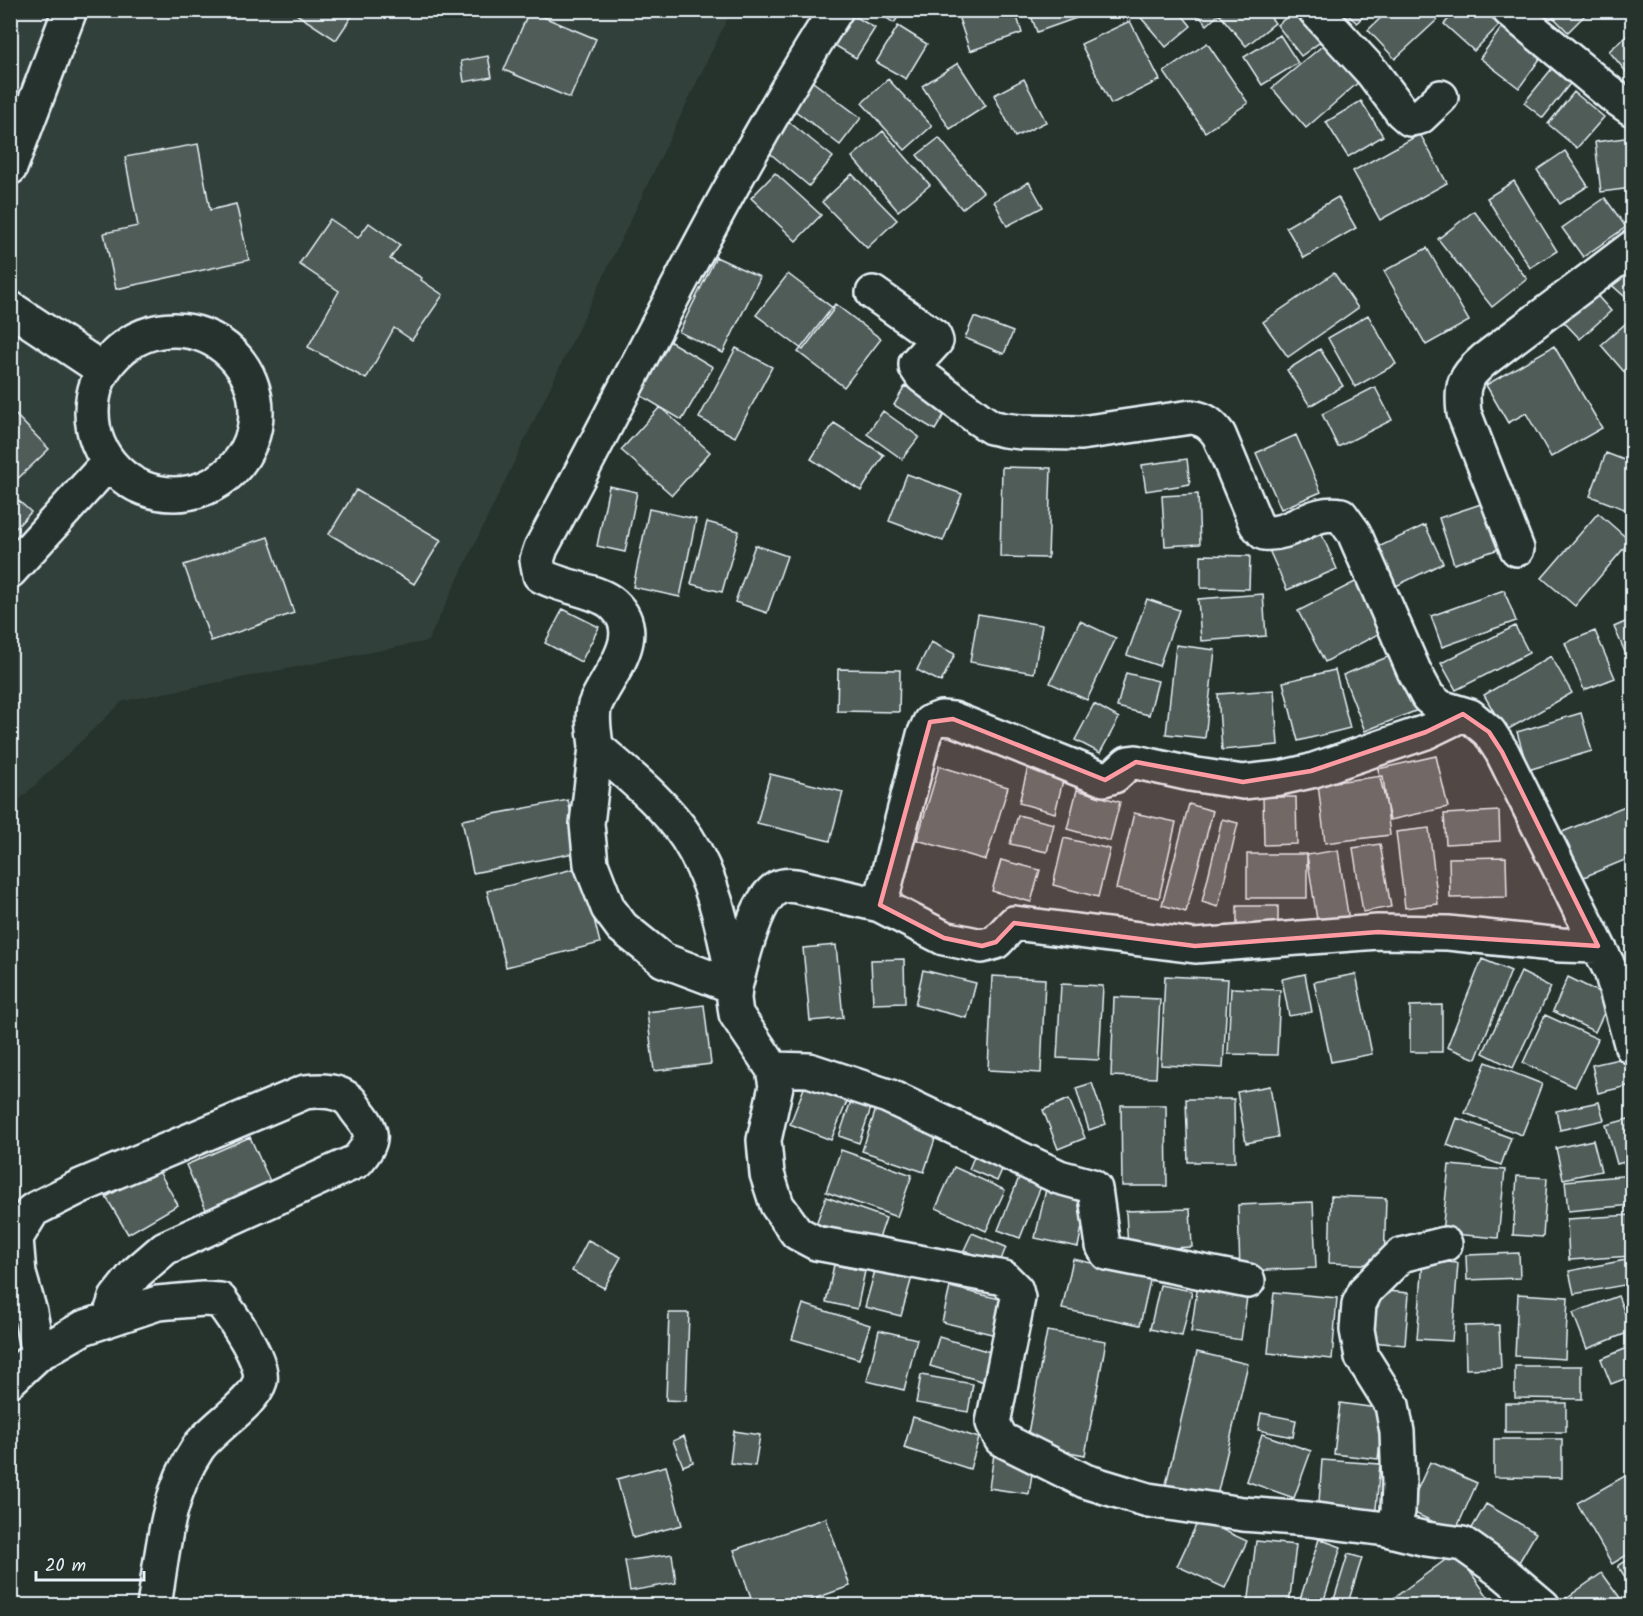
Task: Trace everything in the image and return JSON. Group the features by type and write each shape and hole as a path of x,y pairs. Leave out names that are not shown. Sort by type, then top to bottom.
{"street":[{"path":"10,168 70,10"},
{"path":"735,987 663,960 622,927 608,908 591,864 586,824 596,747 593,713 622,658 627,637 626,626 613,603 540,575 537,560 541,548 694,254 836,10"},
{"path":"1315,10 1372,72 1402,112 1410,119 1420,117 1441,97"},
{"path":"1509,10 1632,109"},
{"path":"1517,549 1464,413 1462,394 1464,381 1484,360 1632,248"},
{"path":"873,293 934,336 936,341 916,363 922,376 991,427 1020,432 1081,433 1191,417 1202,419 1211,424 1219,435 1256,524 1263,533 1275,534 1328,512 1341,515 1354,533 1414,671 1428,697 1440,707 1470,716 1489,732 1502,752 1611,971 1632,1047"},
{"path":"10,308 102,369"},
{"path":"173,328 214,338 245,366 258,406 250,447 223,480 184,495 142,489 108,463 90,417 102,369 132,339 173,328"},
{"path":"10,571 108,463"},
{"path":"880,905 924,735 930,722 941,718 953,719 1104,779 1114,776 1128,763 1136,762 1243,782 1280,778 1311,771 1426,732 1463,714"},
{"path":"596,747 669,814 687,838 701,864 719,913 735,987"},
{"path":"1543,1605 1463,1544 1426,1539 1386,1529 1308,1519 1243,1514 1148,1500 1085,1480 1001,1439 993,1423 1018,1298 1016,1290 1004,1278 816,1243 797,1233 777,1205 767,1174 764,1140 776,1086 773,1069 736,1014 735,987 760,909 768,895 786,885 880,905 945,938 982,946 996,942 1014,923 1195,946 1378,932 1448,933 1561,945 1598,946"},
{"path":"773,1069 809,1070 888,1096 1059,1177 1092,1186 1095,1189 1102,1246 1107,1253 1248,1281"},
{"path":"38,1354 30,1312 18,1274 16,1238 33,1210 81,1186 305,1092 320,1090 349,1099 368,1123 370,1136 368,1149 357,1161 165,1248 136,1273 116,1298 109,1319"},
{"path":"1386,1529 1395,1522 1398,1511 1397,1432 1392,1405 1362,1357 1357,1330 1359,1304 1366,1290 1401,1254 1445,1244"},
{"path":"10,1380 38,1354 83,1328 158,1303 203,1299 220,1300 233,1318 260,1366 260,1379 254,1392 199,1447 180,1480 169,1510 154,1605"}],"highlighted area":[{"path":"1463,714 1489,732 1502,752 1598,946 1378,932 1195,946 1014,923 996,942 982,946 944,938 880,905 930,722 953,719 1105,780 1136,762 1243,782 1311,771 1426,732"}],"shaded area":[{"path":"11,11 731,11 428,641 123,701 11,808"}],"building":[{"path":"290,10 356,10 336,40"},
{"path":"875,10 903,10 894,23"},
{"path":"956,10 1015,10 1022,33 970,51"},
{"path":"1029,10 1076,10 1079,17 1037,32"},
{"path":"1141,10 1178,10 1191,26 1166,47 1137,13"},
{"path":"1194,10 1224,10 1207,25"},
{"path":"1226,10 1265,10 1275,23 1246,46 1220,15"},
{"path":"1296,10 1301,10 1323,40 1301,56 1277,25"},
{"path":"1342,10 1368,10 1357,23"},
{"path":"1389,10 1429,10 1438,19 1395,59 1368,30"},
{"path":"1457,10 1484,10 1499,25 1474,51 1444,24"},
{"path":"1546,10 1584,10 1587,13 1568,32"},
{"path":"529,11 596,39 570,98 504,70"},
{"path":"849,13 875,28 856,58 831,43"},
{"path":"1130,21 1160,80 1111,104 1081,44"},
{"path":"898,26 927,44 906,79 876,62"},
{"path":"1502,27 1542,56 1519,88 1480,58"},
{"path":"1632,31 1632,79 1609,51"},
{"path":"1280,35 1298,63 1262,85 1244,57"},
{"path":"1327,42 1360,81 1306,128 1272,88"},
{"path":"1207,43 1248,103 1205,132 1164,72"},
{"path":"488,56 492,77 464,82 461,61"},
{"path":"958,63 986,106 950,129 922,86"},
{"path":"1554,66 1572,81 1543,118 1524,103"},
{"path":"809,79 861,118 840,145 789,106"},
{"path":"888,79 932,126 905,150 862,103"},
{"path":"1024,79 1046,122 1015,137 994,95"},
{"path":"1574,92 1604,117 1577,148 1548,124"},
{"path":"1361,101 1383,136 1348,157 1326,122"},
{"path":"789,122 833,157 809,186 766,150"},
{"path":"883,131 930,185 898,211 852,157"},
{"path":"1420,134 1447,183 1380,220 1353,171"},
{"path":"1632,137 1632,188 1601,192 1595,142"},
{"path":"939,138 983,192 962,209 917,155"},
{"path":"198,144 210,210 236,204 249,260 116,289 104,233 138,226 125,157"},
{"path":"1565,151 1588,186 1560,204 1537,170"},
{"path":"775,173 821,215 796,241 751,198"},
{"path":"852,174 897,220 867,248 822,202"},
{"path":"1514,181 1557,251 1530,268 1487,198"},
{"path":"1029,182 1043,207 1007,226 994,201"},
{"path":"1338,197 1356,228 1304,258 1286,227"},
{"path":"1605,198 1626,227 1583,257 1562,228"},
{"path":"1474,211 1527,279 1492,307 1438,239"},
{"path":"330,219 358,238 369,223 400,245 390,259 422,278 421,280 443,295 412,340 394,328 366,379 308,347 339,291 299,264"},
{"path":"1427,248 1469,321 1426,345 1384,271"},
{"path":"716,257 760,277 723,353 679,332"},
{"path":"1632,261 1632,303 1605,279"},
{"path":"1334,273 1358,308 1288,357 1263,322"},
{"path":"788,274 834,309 803,350 756,315"},
{"path":"1593,291 1611,311 1580,339 1562,320"},
{"path":"835,304 881,339 844,387 798,352"},
{"path":"1368,315 1396,364 1355,387 1328,338"},
{"path":"974,317 1013,332 1004,354 965,338"},
{"path":"1632,318 1632,381 1601,345"},
{"path":"664,338 713,367 682,420 633,391"},
{"path":"1554,346 1602,428 1551,457 1526,413 1508,423 1486,385"},
{"path":"736,348 772,367 735,437 699,418"},
{"path":"1320,349 1343,386 1310,406 1287,370"},
{"path":"905,386 947,410 935,430 894,405"},
{"path":"1375,387 1392,420 1338,447 1322,414"},
{"path":"660,407 710,452 672,495 621,450"},
{"path":"10,409 49,449 10,486"},
{"path":"883,411 919,437 902,459 867,434"},
{"path":"834,423 884,455 861,491 811,459"},
{"path":"1296,435 1321,492 1281,509 1256,453"},
{"path":"1606,453 1632,463 1632,512 1590,496"},
{"path":"1187,459 1190,484 1146,491 1142,465"},
{"path":"1002,467 1051,468 1048,558 1000,557"},
{"path":"907,474 962,494 943,541 889,521"},
{"path":"609,486 637,492 625,552 597,546"},
{"path":"356,490 441,540 414,584 329,534"},
{"path":"10,493 31,512 10,534"},
{"path":"1198,494 1200,544 1165,546 1162,496"},
{"path":"1484,503 1499,549 1454,564 1439,518"},
{"path":"649,509 696,519 680,597 633,587"},
{"path":"1598,513 1630,541 1575,606 1542,578"},
{"path":"707,522 739,531 722,592 691,584"},
{"path":"1425,525 1443,563 1392,588 1374,549"},
{"path":"1319,528 1337,569 1287,590 1269,550"},
{"path":"268,537 294,613 211,641 184,565"},
{"path":"755,545 787,556 767,613 735,602"},
{"path":"1201,555 1250,556 1249,589 1201,588"},
{"path":"1357,581 1384,631 1325,662 1298,611"},
{"path":"1504,590 1516,621 1442,647 1431,616"},
{"path":"1263,594 1266,636 1201,641 1198,599"},
{"path":"1147,599 1179,610 1159,666 1127,655"},
{"path":"563,609 599,627 581,662 545,643"},
{"path":"978,614 1042,625 1034,673 970,662"},
{"path":"1632,619 1632,668 1614,627"},
{"path":"1080,621 1116,638 1087,700 1050,683"},
{"path":"1515,626 1529,653 1456,690 1441,663"},
{"path":"1595,631 1615,678 1584,690 1565,643"},
{"path":"931,642 955,654 941,682 917,670"},
{"path":"1176,645 1215,650 1205,738 1166,734"},
{"path":"1395,654 1418,710 1365,731 1343,675"},
{"path":"1551,656 1572,693 1505,731 1484,695"},
{"path":"838,669 900,670 899,712 837,711"},
{"path":"1335,670 1350,728 1298,741 1283,682"},
{"path":"1126,673 1158,681 1149,715 1117,707"},
{"path":"1274,690 1278,745 1222,750 1218,694"},
{"path":"1094,704 1119,718 1100,753 1075,740"},
{"path":"1581,713 1592,751 1528,770 1517,732"},
{"path":"1436,756 1448,807 1390,820 1378,769"},
{"path":"939,766 1008,787 986,860 917,840"},
{"path":"1028,767 1064,776 1055,813 1019,803"},
{"path":"770,774 843,792 830,841 757,823"},
{"path":"1383,776 1390,835 1325,843 1318,784"},
{"path":"1077,790 1120,802 1110,841 1067,829"},
{"path":"1263,797 1296,797 1297,844 1264,845"},
{"path":"568,800 579,852 473,873 462,820"},
{"path":"1632,803 1632,857 1579,879 1560,833"},
{"path":"1189,804 1213,811 1186,912 1162,905"},
{"path":"1499,811 1500,841 1446,844 1444,814"},
{"path":"1134,813 1176,822 1159,898 1116,889"},
{"path":"1018,815 1054,824 1047,852 1010,844"},
{"path":"1222,819 1238,823 1218,907 1202,902"},
{"path":"1429,828 1438,904 1405,908 1396,832"},
{"path":"1064,838 1110,849 1098,897 1053,885"},
{"path":"1380,844 1391,907 1363,912 1353,848"},
{"path":"1338,850 1349,921 1318,926 1307,855"},
{"path":"1247,854 1307,854 1307,898 1247,898"},
{"path":"1506,857 1507,897 1450,898 1449,858"},
{"path":"1001,860 1040,870 1031,902 992,891"},
{"path":"581,867 600,943 506,967 487,891"},
{"path":"1237,906 1278,906 1278,935 1237,935"},
{"path":"836,945 843,1018 810,1021 803,948"},
{"path":"904,959 905,1003 873,1004 871,960"},
{"path":"1482,959 1511,971 1476,1059 1447,1047"},
{"path":"923,970 976,983 967,1018 915,1005"},
{"path":"1521,972 1551,987 1513,1068 1483,1053"},
{"path":"1305,974 1312,1012 1289,1016 1282,979"},
{"path":"1356,974 1372,1054 1331,1062 1314,982"},
{"path":"992,976 1045,979 1041,1073 988,1070"},
{"path":"1165,976 1228,979 1223,1068 1161,1065"},
{"path":"1568,977 1611,998 1595,1032 1553,1011"},
{"path":"1061,984 1103,986 1099,1060 1057,1058"},
{"path":"1231,988 1280,990 1277,1055 1228,1054"},
{"path":"1114,997 1160,999 1156,1078 1111,1076"},
{"path":"704,1005 711,1064 654,1071 647,1012"},
{"path":"1442,1005 1442,1052 1410,1052 1410,1006"},
{"path":"1545,1015 1598,1039 1575,1087 1523,1063"},
{"path":"1632,1056 1632,1085 1598,1093 1592,1065"},
{"path":"1486,1062 1542,1084 1522,1135 1465,1113"},
{"path":"806,1083 848,1099 831,1140 790,1124"},
{"path":"1092,1083 1106,1124 1089,1130 1076,1088"},
{"path":"1270,1086 1278,1137 1246,1143 1237,1092"},
{"path":"1069,1099 1085,1138 1058,1149 1043,1110"},
{"path":"1186,1099 1234,1099 1235,1162 1188,1162"},
{"path":"851,1101 871,1108 859,1143 839,1136"},
{"path":"1599,1102 1604,1120 1560,1130 1556,1111"},
{"path":"1121,1105 1166,1105 1167,1186 1122,1186"},
{"path":"876,1109 938,1130 924,1172 862,1151"},
{"path":"1457,1118 1511,1138 1501,1165 1447,1145"},
{"path":"1632,1118 1632,1160 1617,1164 1606,1125"},
{"path":"250,1137 273,1188 209,1216 186,1165"},
{"path":"1593,1140 1601,1171 1563,1179 1556,1148"},
{"path":"841,1150 912,1175 897,1217 826,1192"},
{"path":"976,1152 1004,1165 997,1181 969,1169"},
{"path":"1449,1165 1505,1170 1498,1238 1442,1233"},
{"path":"954,1167 1005,1190 986,1231 936,1208"},
{"path":"157,1168 178,1205 128,1234 106,1197"},
{"path":"1020,1175 1042,1184 1020,1238 998,1230"},
{"path":"1632,1175 1632,1205 1568,1211 1565,1181"},
{"path":"1517,1176 1547,1178 1543,1237 1513,1235"},
{"path":"1046,1189 1088,1197 1078,1247 1035,1238"},
{"path":"1331,1196 1386,1198 1384,1265 1329,1263"},
{"path":"826,1197 886,1218 873,1256 812,1235"},
{"path":"1313,1202 1316,1268 1240,1271 1238,1205"},
{"path":"1190,1209 1192,1247 1128,1250 1126,1211"},
{"path":"1632,1215 1632,1256 1569,1260 1567,1219"},
{"path":"972,1233 1006,1247 999,1265 964,1250"},
{"path":"588,1240 621,1257 604,1288 572,1271"},
{"path":"1519,1253 1520,1278 1467,1280 1466,1255"},
{"path":"1073,1259 1151,1276 1140,1325 1062,1309"},
{"path":"1423,1260 1458,1263 1452,1341 1417,1339"},
{"path":"1626,1260 1630,1284 1574,1294 1569,1271"},
{"path":"834,1265 865,1271 857,1309 826,1302"},
{"path":"876,1267 912,1277 901,1316 865,1307"},
{"path":"1160,1285 1192,1291 1182,1336 1150,1329"},
{"path":"950,1287 1004,1300 996,1335 942,1322"},
{"path":"1197,1290 1247,1297 1241,1340 1191,1332"},
{"path":"1375,1290 1409,1293 1405,1345 1371,1342"},
{"path":"1274,1292 1337,1298 1332,1359 1268,1353"},
{"path":"1518,1294 1568,1297 1565,1359 1515,1356"},
{"path":"1618,1296 1632,1331 1587,1349 1573,1313"},
{"path":"803,1304 870,1325 859,1359 792,1339"},
{"path":"669,1313 689,1313 686,1401 666,1400"},
{"path":"1499,1325 1501,1368 1466,1369 1465,1326"},
{"path":"879,1330 917,1339 904,1390 867,1381"},
{"path":"1047,1331 1106,1341 1085,1455 1026,1444"},
{"path":"939,1337 997,1354 988,1383 930,1366"},
{"path":"1632,1346 1632,1376 1611,1384 1601,1359"},
{"path":"1197,1352 1248,1364 1214,1508 1163,1497"},
{"path":"1515,1366 1582,1366 1582,1399 1515,1398"},
{"path":"921,1375 973,1384 968,1412 916,1403"},
{"path":"1340,1403 1384,1409 1378,1459 1334,1454"},
{"path":"1505,1403 1566,1403 1566,1432 1505,1432"},
{"path":"1261,1413 1296,1420 1293,1437 1258,1430"},
{"path":"913,1417 979,1438 970,1469 904,1448"},
{"path":"734,1431 760,1435 755,1466 730,1463"},
{"path":"1262,1434 1311,1451 1294,1498 1246,1481"},
{"path":"684,1436 693,1462 683,1466 673,1441"},
{"path":"1494,1439 1562,1439 1562,1478 1494,1477"},
{"path":"994,1454 1034,1460 1029,1494 989,1488"},
{"path":"1322,1460 1380,1464 1375,1520 1318,1516"},
{"path":"1430,1462 1477,1483 1455,1532 1408,1510"},
{"path":"666,1466 682,1525 633,1538 617,1479"},
{"path":"1632,1472 1632,1552 1612,1564 1577,1503"},
{"path":"1486,1504 1536,1533 1518,1564 1468,1535"},
{"path":"826,1518 850,1586 794,1606 754,1606 734,1550"},
{"path":"1199,1519 1247,1541 1225,1588 1177,1566"},
{"path":"1319,1539 1341,1547 1322,1606 1298,1606"},
{"path":"1256,1541 1296,1545 1289,1606 1248,1606"},
{"path":"1456,1552 1489,1598 1478,1606 1383,1606"},
{"path":"672,1554 676,1583 630,1591 625,1561"},
{"path":"1348,1554 1362,1558 1347,1606 1332,1606"},
{"path":"1632,1557 1632,1588 1618,1566"},
{"path":"1602,1573 1626,1606 1570,1606 1565,1599"}]}
